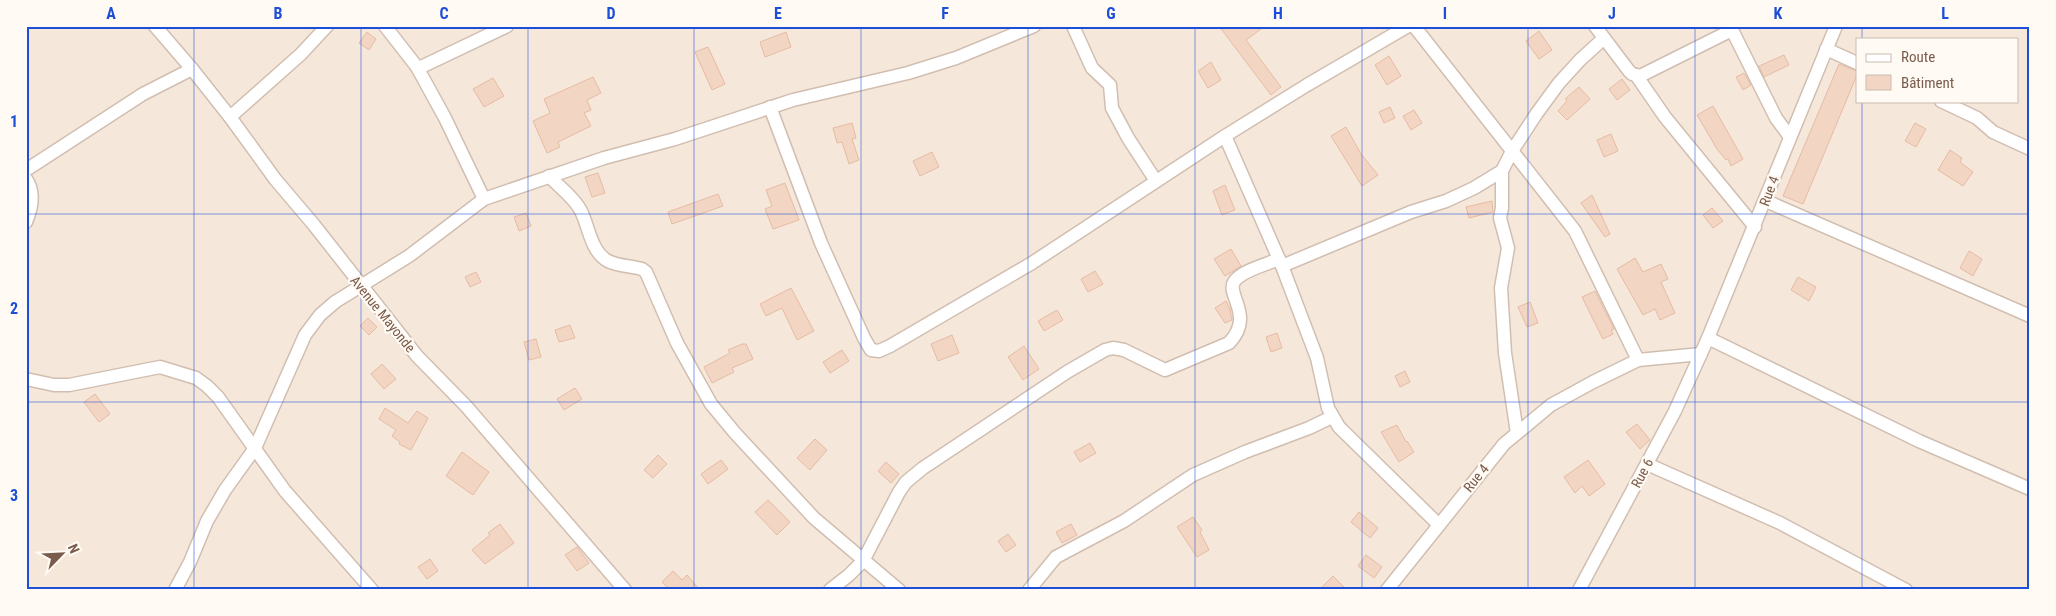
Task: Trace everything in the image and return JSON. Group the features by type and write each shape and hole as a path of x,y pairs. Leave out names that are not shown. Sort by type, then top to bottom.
{"street":[{"path":"230,117 301,54 327,26"},
{"path":"386,26 417,67 445,118 484,199"},
{"path":"417,67 421,67 507,26"},
{"path":"175,590 190,562 207,521 225,490 254,448 305,334 320,315 335,302 409,256 484,199 549,176 684,136 793,100 908,73 956,58 1034,26"},
{"path":"1073,26 1092,68 1110,85 1112,108 1156,181"},
{"path":"770,107 821,243 864,338 871,350 876,352 890,346 1032,263 1225,136 1408,26"},
{"path":"1414,26 1575,231 1638,360 1701,354"},
{"path":"1594,26 1629,71 1636,75 1665,117 1755,227"},
{"name":"Rue 4","path":"1701,354 1755,227 1790,136 1836,26"},
{"name":"Avenue Mayonde","path":"158,27 230,117 275,179 314,225 360,286 417,356 466,406 624,590"},
{"path":"1636,75 1642,75 1731,28 1776,118 1790,136"},
{"path":"1517,433 1505,353 1503,325 1501,288 1508,248 1500,218 1502,208 1502,171 1512,151 1559,83 1603,39"},
{"path":"1826,48 1856,63"},
{"path":"26,170 143,94 192,69"},
{"path":"1943,102 1977,118 1985,123 1993,132 2030,150"},
{"path":"1225,136 1281,263 1317,358 1328,408 1332,417 1439,525"},
{"path":"830,590 849,576 863,561 899,492 919,472 1067,372 1104,350 1113,348 1124,350 1165,370 1229,343 1236,336 1241,314 1233,286 1234,282 1241,275 1281,263 1410,212 1446,201 1474,188 1502,171"},
{"path":"549,176 576,203 602,257 610,262 642,269 646,272 678,343 711,404 734,433 814,518 899,590"},
{"path":"26,179 31,191 32,202 26,222"},
{"path":"1766,200 2030,316"},
{"path":"1708,338 1919,441 2030,489"},
{"name":"Rue 6","path":"1579,590 1675,411 1701,354"},
{"name":"Rue 4","path":"1392,588 1494,456 1517,433 1551,405 1592,382 1638,360"},
{"path":"26,379 54,385 69,385 126,375 154,367 168,368 196,378 218,397 285,491 372,590"},
{"path":"1029,590 1056,557 1124,522 1193,475 1332,417"},
{"path":"1647,464 1780,523 1906,590"}],"shaded area":[{"path":"26,26 2030,26 2030,590 1856,590 1852,588 1850,590 26,590"}],"building":[{"path":"1219,26 1265,26 1246,40 1281,87 1271,95"},
{"path":"1539,31 1552,50 1539,59 1526,41"},
{"path":"367,32 376,39 369,50 359,43"},
{"path":"786,32 791,47 765,57 760,42"},
{"path":"708,47 725,84 712,90 695,52"},
{"path":"1784,55 1789,65 1764,77 1759,66"},
{"path":"1389,56 1401,76 1387,85 1375,65"},
{"path":"1211,62 1221,80 1208,88 1198,71"},
{"path":"1839,64 1856,71 1856,77 1803,204 1783,196"},
{"path":"1744,73 1751,85 1743,90 1736,77"},
{"path":"593,77 601,93 587,100 591,110 584,113 591,126 558,142 560,147 547,153 533,121 550,113 544,99"},
{"path":"493,78 504,96 484,107 473,89"},
{"path":"1622,79 1630,90 1617,100 1609,89"},
{"path":"1579,87 1590,99 1567,120 1558,111 1567,101 1565,99"},
{"path":"1713,106 1743,159 1731,166 1728,159 1726,160 1717,149 1697,115"},
{"path":"1390,107 1395,118 1384,123 1379,112"},
{"path":"1414,110 1422,123 1411,130 1403,116"},
{"path":"852,123 856,138 852,139 859,160 849,164 842,142 837,143 833,128"},
{"path":"1915,123 1926,129 1916,147 1905,141"},
{"path":"1346,127 1361,154 1378,175 1362,186 1331,136"},
{"path":"1611,134 1618,151 1604,157 1597,140"},
{"path":"1950,150 1962,158 1960,162 1973,172 1963,186 1938,170"},
{"path":"932,152 939,167 920,176 913,161"},
{"path":"598,173 605,193 592,197 585,177"},
{"path":"785,183 799,220 773,229 765,209 772,206 766,190"},
{"path":"1225,185 1235,210 1222,215 1213,191"},
{"path":"718,194 723,206 672,224 668,212"},
{"path":"1592,195 1610,234 1605,237 1581,203"},
{"path":"1492,201 1493,212 1469,218 1466,207"},
{"path":"1712,208 1723,221 1713,228 1703,215"},
{"path":"526,213 531,226 519,231 514,217"},
{"path":"1231,249 1241,266 1225,276 1214,259"},
{"path":"1969,251 1982,259 1973,276 1960,268"},
{"path":"1635,258 1643,272 1661,264 1668,279 1661,282 1675,313 1660,320 1655,309 1643,315 1617,269"},
{"path":"1095,271 1103,284 1088,292 1081,279"},
{"path":"476,272 481,282 470,287 465,277"},
{"path":"1798,277 1816,287 1809,301 1791,290"},
{"path":"791,288 814,331 797,340 782,308 766,316 760,304"},
{"path":"1595,291 1614,329 1611,330 1613,334 1603,339 1582,297"},
{"path":"1226,301 1232,320 1225,323 1215,308"},
{"path":"1530,302 1538,323 1527,327 1518,307"},
{"path":"1057,310 1063,320 1044,331 1038,321"},
{"path":"368,318 377,327 369,335 360,326"},
{"path":"570,325 575,338 559,342 555,330"},
{"path":"1277,333 1282,348 1271,352 1266,337"},
{"path":"952,335 959,353 938,361 931,344"},
{"path":"536,339 541,357 529,360 524,342"},
{"path":"746,344 753,359 732,368 734,372 712,383 704,367 730,353 728,350"},
{"path":"1024,346 1039,369 1023,380 1008,357"},
{"path":"842,350 849,361 830,373 823,362"},
{"path":"382,364 396,379 384,389 371,374"},
{"path":"1405,371 1410,382 1400,387 1395,376"},
{"path":"575,388 582,399 564,410 557,399"},
{"path":"95,394 110,414 99,422 84,402"},
{"path":"385,408 408,423 417,411 428,418 411,450 399,444 400,442 392,436 396,430 379,419"},
{"path":"1637,424 1650,440 1640,449 1626,432"},
{"path":"1397,425 1414,452 1399,462 1381,432"},
{"path":"815,439 827,450 810,470 797,458"},
{"path":"1090,443 1096,453 1080,462 1074,452"},
{"path":"462,452 489,472 473,495 446,476"},
{"path":"658,455 667,464 653,478 644,470"},
{"path":"721,460 728,469 708,484 701,474"},
{"path":"1588,460 1605,484 1589,496 1582,486 1575,493 1564,477"},
{"path":"886,462 899,474 891,483 878,471"},
{"path":"768,500 790,522 777,535 755,512"},
{"path":"1359,512 1378,528 1370,538 1351,522"},
{"path":"1193,517 1202,530 1200,532 1209,550 1197,557 1177,527"},
{"path":"500,524 514,543 485,564 472,550 490,535 488,533"},
{"path":"1071,524 1077,535 1062,543 1056,532"},
{"path":"1008,534 1016,545 1006,552 998,541"},
{"path":"577,547 589,563 577,571 565,555"},
{"path":"1366,555 1382,567 1374,578 1358,566"},
{"path":"430,559 438,571 427,579 418,567"},
{"path":"673,571 682,580 687,575 700,590 670,590 662,582"},
{"path":"1333,576 1347,590 1319,590"}]}
